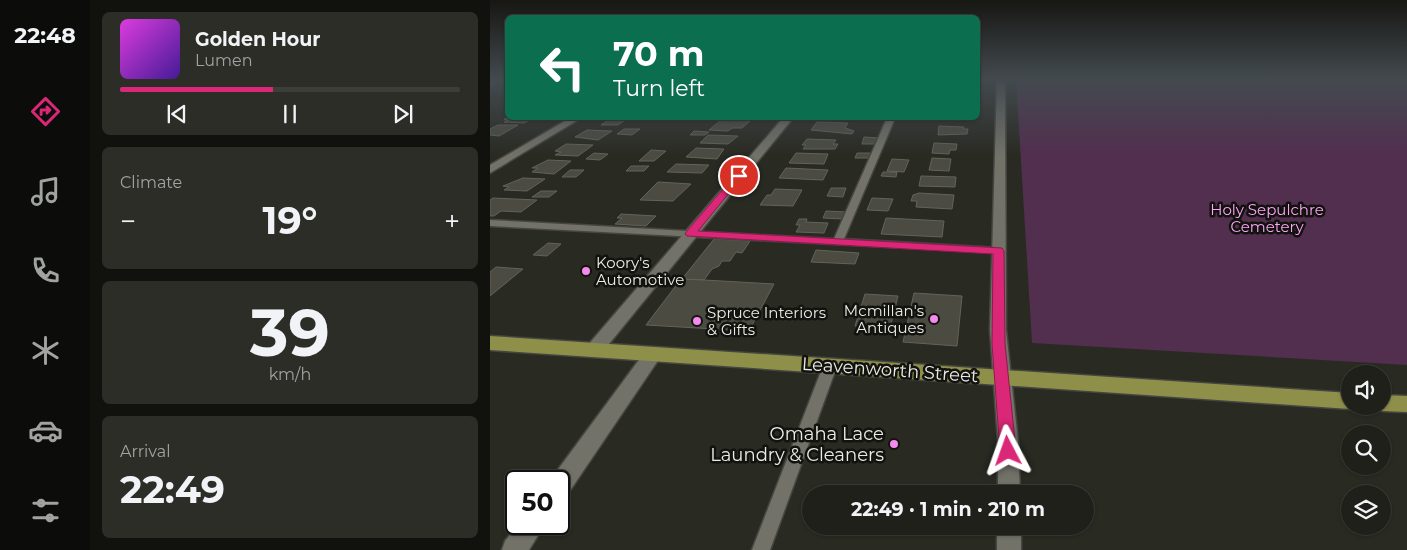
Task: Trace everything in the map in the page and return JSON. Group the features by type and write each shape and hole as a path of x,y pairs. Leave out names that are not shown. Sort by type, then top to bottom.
{"main road":[{"path":"1001,105 998,330 1008,441 1009,485"},
{"path":"490,170 573,120"},
{"path":"594,350 786,120"},
{"name":"Leavenworth Street","path":"490,343 1341,400"},
{"path":"570,471 653,354"},
{"path":"1391,403 1407,404"},
{"path":"514,550 525,535"},
{"path":"1009,535 1009,550"}],"lane":[{"path":"838,242 890,120"},
{"path":"490,223 999,251"},
{"path":"761,550 830,366"}],"green space":[{"name":"Holy Sepulchre Cemetery","path":"1018,105 1407,105 1407,365 1032,343"}],"building":[{"path":"508,120 529,120 524,123 504,122"},
{"path":"608,120 625,120 618,125 601,125"},
{"path":"721,120 750,121 742,128 732,128 728,131 709,130"},
{"path":"817,122 848,123 845,128 854,131 852,134 811,130"},
{"path":"498,125 518,125 499,136 490,135 490,129"},
{"path":"939,126 964,127 963,129 968,129 967,134 938,135"},
{"path":"624,129 640,129 632,135 617,134"},
{"path":"587,130 612,131 598,140 575,137"},
{"path":"694,131 709,132 705,135 690,135"},
{"path":"708,135 738,136 728,144 700,143"},
{"path":"864,137 880,138 878,144 862,144"},
{"path":"807,139 836,140 833,144 838,144 835,149 803,149 806,145 802,145"},
{"path":"934,143 957,144 956,150 950,150 949,154 932,153"},
{"path":"566,144 593,145 578,156 555,155 561,152 555,151"},
{"path":"696,148 724,149 717,159 686,157"},
{"path":"651,150 666,151 654,161 639,161"},
{"path":"594,153 608,154 600,160 586,159"},
{"path":"796,153 828,154 824,164 789,163"},
{"path":"857,153 872,153 870,158 855,158"},
{"path":"932,158 951,159 949,171 929,170"},
{"path":"892,159 909,160 904,172 887,171"},
{"path":"548,160 571,161 554,174 532,172 538,168 532,168"},
{"path":"676,164 709,165 702,173 667,172"},
{"path":"631,166 649,166 644,171 626,171"},
{"path":"786,168 828,170 823,180 779,178"},
{"path":"570,170 584,170 576,177 562,177"},
{"path":"883,172 897,172 896,177 881,176"},
{"path":"921,176 956,177 955,187 919,186"},
{"path":"523,178 545,179 527,191 504,190 509,187 503,186"},
{"path":"658,182 691,184 673,201 640,200"},
{"path":"831,188 846,188 843,197 827,196"},
{"path":"775,189 802,190 793,206 760,205 767,195 771,195"},
{"path":"541,191 557,191 549,197 532,197"},
{"path":"919,193 954,195 952,209 916,207 917,201 911,201 913,195"},
{"path":"493,198 537,200 521,212 501,211 494,216 490,216 490,200"},
{"path":"872,198 893,199 888,211 867,210"},
{"path":"826,211 846,212 843,219 823,218"},
{"path":"621,214 656,216 646,226 615,224 622,218 617,218"},
{"path":"886,218 944,221 942,237 881,234"},
{"path":"799,219 807,219 806,222 828,223 824,233 796,232 800,225 796,225"},
{"path":"714,239 750,241 742,253 736,252 730,261 722,261 719,266 712,269 704,280 682,279"},
{"path":"548,243 561,244 547,256 533,255"},
{"path":"816,250 859,253 855,264 811,262"},
{"path":"496,267 523,269 490,296 490,272"},
{"path":"681,279 774,284 749,331 646,325"},
{"name":"Mcmillan's Antiques","path":"914,293 962,296 957,346 903,342"},
{"path":"865,294 898,296 890,328 855,326"}],"place":[{"name":"Koory's Automotive","path":"586,271"},
{"name":"Mcmillan's Antiques","path":"934,319"},
{"name":"Spruce Interiors & Gifts","path":"697,321"},
{"name":"Omaha Lace Laundry & Cleaners","path":"894,444"}],"route":[{"path":"739,176 690,234 999,251 999,344 1008,451"}]}
